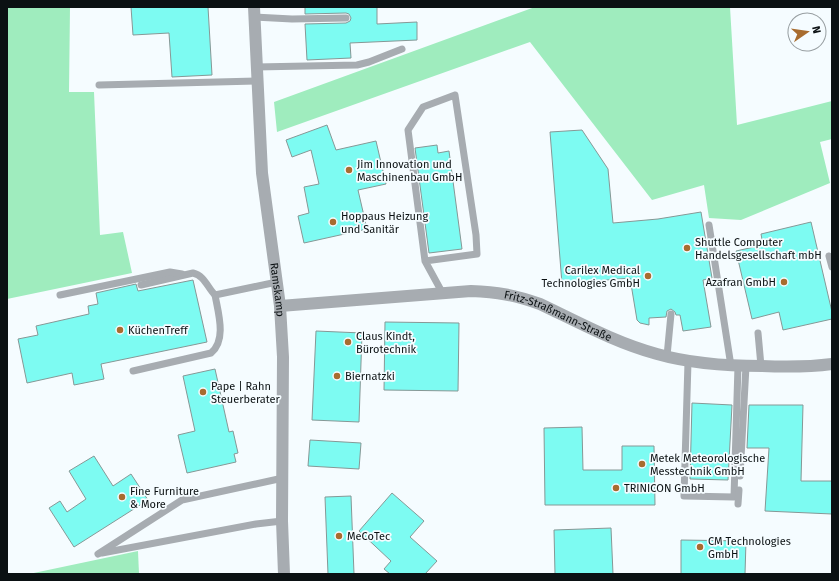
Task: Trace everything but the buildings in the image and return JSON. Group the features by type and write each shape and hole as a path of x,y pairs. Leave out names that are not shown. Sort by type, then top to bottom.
{"street":[{"name":"Ramskamp","path":"254,12 262,173 280,306 283,357 282,521 284,574"},
{"name":"Fritz-Straßmann-Straße","path":"280,306 471,291 508,294 540,304 624,343 688,362 738,366 790,367 832,364"}],"lane":[{"path":"254,12 292,19 346,18"},
{"path":"256,67 357,65 402,49"},
{"path":"99,85 257,80"},
{"path":"425,261 477,254 476,235 455,95 423,107 408,130 425,261 443,294"},
{"path":"709,225 738,366 738,504"},
{"path":"829,256 832,267"},
{"path":"60,295 170,272 186,275"},
{"path":"133,371 211,353 216,349 220,341 219,324 214,295 199,274 193,273 141,285"},
{"path":"214,295 277,282"},
{"path":"667,356 671,314"},
{"path":"758,333 760,366"},
{"path":"688,362 684,496 734,496 738,366"},
{"path":"282,521 256,524 98,554 182,500 283,478"}],"green space":[{"path":"7,7 70,7 69,92 94,92 100,235 123,232 132,273 7,299"},
{"path":"535,7 730,7 737,125 832,101 832,139 820,142 830,183 741,220 709,218 704,185 652,200 530,42 277,132 274,102"},
{"path":"138,551 139,574 29,574"}],"place":[{"name":"Jim Innovation und Maschinenbau GmbH","path":"349,170"},
{"name":"Hoppaus Heizung und Sanitär","path":"333,222"},
{"name":"Shuttle Computer Handelsgesellschaft mbH","path":"687,248"},
{"name":"Carilex Medical Technologies GmbH","path":"648,276"},
{"name":"Azafran GmbH","path":"784,282"},
{"name":"KüchenTreff","path":"120,330"},
{"name":"Claus Kindt, Bürotechnik","path":"348,342"},
{"name":"Biernatzki","path":"337,376"},
{"name":"Pape | Rahn Steuerberater","path":"203,392"},
{"name":"Metek Meteorologische Messtechnik GmbH","path":"642,464"},
{"name":"TRINICON GmbH","path":"616,488"},
{"name":"Fine Furniture & More","path":"122,497"},
{"name":"MeCoTec","path":"339,536"},
{"name":"CM Technologies GmbH","path":"700,547"}]}
